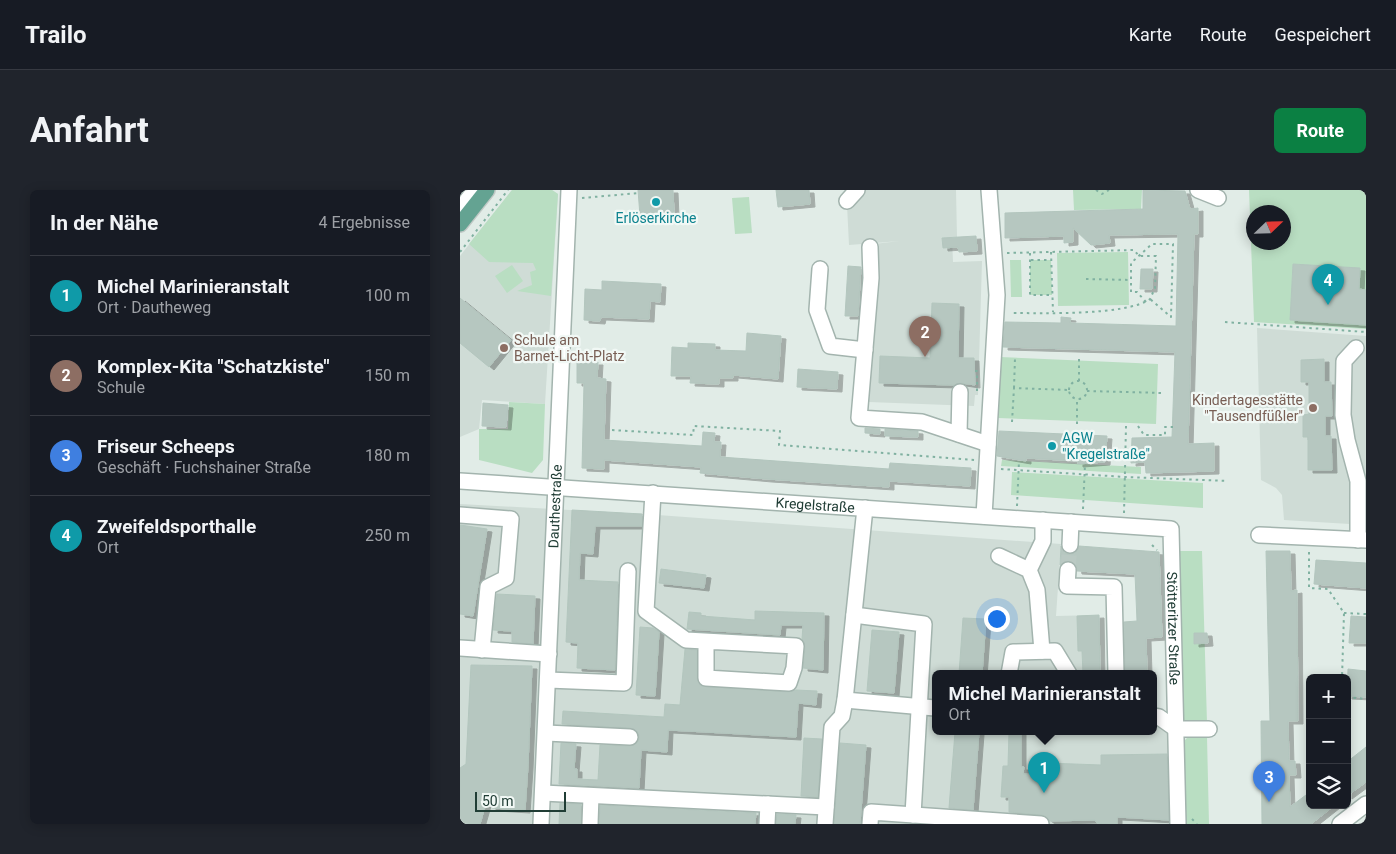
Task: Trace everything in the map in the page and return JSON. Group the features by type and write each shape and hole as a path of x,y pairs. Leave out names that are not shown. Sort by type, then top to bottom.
{"main road":[{"path":"460,224 487,190"}],"street":[{"path":"460,200 468,190"},
{"path":"460,209 475,190"},
{"name":"Dauthestraße","path":"542,824 569,190"},
{"path":"846,201 858,190"},
{"path":"984,516 996,313 990,190"},
{"path":"1198,190 1218,198"},
{"path":"870,247 871,278 859,418 922,422 988,444"},
{"path":"820,269 817,310 830,346 865,350"},
{"path":"1259,535 1362,540 1358,481 1347,440 1343,415 1344,361 1356,348"},
{"path":"959,434 960,392"},
{"name":"Kregelstraße","path":"460,481 557,486 1171,529"},
{"path":"653,493 646,610 686,640 796,646 794,668 789,683 706,678 706,642"},
{"path":"825,824 832,727 842,716 845,700 866,508"},
{"path":"460,515 510,519 506,578 488,587 482,650"},
{"path":"1029,570 1043,541 1044,520"},
{"path":"1070,545 1077,522"},
{"name":"Stötteritzer Straße","path":"1171,529 1178,824"},
{"path":"999,556 1029,570 1037,590 1042,651"},
{"path":"1068,570 1067,586 1114,588 1116,670"},
{"path":"548,680 624,683 628,571"},
{"path":"854,615 924,624 918,706 906,818"},
{"path":"460,648 549,654"},
{"path":"460,657 482,650"},
{"path":"1010,670 1013,652 1042,651 1055,651 1067,670"},
{"path":"845,700 932,708"},
{"path":"1157,717 1176,730 1209,729"},
{"path":"546,733 630,738"},
{"path":"543,793 826,807"},
{"path":"590,824 591,796"},
{"path":"766,824 768,804"},
{"path":"1340,824 1366,804"},
{"path":"870,824 871,812 906,818 986,820 1040,824"}],"path":[{"path":"460,252 508,190"},
{"path":"1096,190 1102,194 1109,190"},
{"path":"582,198 639,193"},
{"path":"1146,302 1137,292 1131,292 1132,263 1152,244 1173,244 1171,317 1150,299"},
{"path":"994,253 1134,250 1139,256"},
{"path":"1051,252 1053,313"},
{"path":"1030,253 1030,295 1052,295"},
{"path":"996,313 1080,312 1138,306 1150,299 1155,288 1156,256 1139,256"},
{"path":"1030,260 1051,260"},
{"path":"1086,279 1131,280"},
{"path":"1224,322 1366,332"},
{"path":"1012,422 1015,358"},
{"path":"1079,359 1079,381"},
{"path":"975,371 977,371 976,395"},
{"path":"1069,390 1072,384 1079,381 1084,383 1087,391"},
{"path":"1014,388 1069,390"},
{"path":"1069,390 1072,396 1078,399 1083,398 1087,391"},
{"path":"1087,391 1163,393"},
{"path":"1077,424 1078,399"},
{"path":"612,430 694,435 694,426 780,431 779,445 971,460"},
{"path":"1124,526 1126,426"},
{"path":"1138,426 1144,435 1165,435 1165,427 1173,428"},
{"path":"1016,518 1019,461"},
{"path":"1077,522 1085,464"},
{"path":"1011,469 1125,477 1228,481"},
{"path":"1309,537 1309,588 1328,589 1344,612 1342,674"},
{"path":"1152,545 1159,552"},
{"path":"1344,612 1366,614"},
{"path":"1351,697 1366,699"}],"shaded area":[{"name":"Schule am Barnet-Licht-Platz","path":"512,190 552,190 558,194 545,404 482,400 479,429 460,437 460,256"},
{"path":"861,190 956,190 957,237 952,237 953,262 982,261 978,395 975,395 974,406 869,402 874,244 900,241 849,245 847,205"},
{"name":"Kindertagesstätte \"Tausendfüßler\"","path":"1257,328 1366,336 1366,525 1284,520 1282,495 1276,488 1261,480"},
{"path":"460,504 644,514 1061,544 1056,616 1099,615 1100,670 932,670 932,735 1157,735 1157,723 1168,724 1178,824 460,824"}],"green space":[{"path":"512,190 552,190 558,194 551,296 517,291 532,285 530,272 536,270 533,263 489,262 469,244"},
{"path":"1073,190 1142,190 1141,209 1074,210"},
{"path":"1249,190 1366,190 1366,329 1254,322 1251,250 1291,250 1291,205 1250,205"},
{"path":"749,197 752,233 735,234 732,198"},
{"path":"1128,252 1129,305 1058,306 1057,253"},
{"path":"1010,260 1021,260 1022,297 1011,297"},
{"path":"1030,260 1051,260 1052,295 1030,295"},
{"path":"512,265 523,281 507,293 495,276"},
{"path":"1000,357 1158,364 1156,424 998,418"},
{"path":"509,402 545,404 543,460 532,473 479,460 479,429 508,429"},
{"path":"1002,460 1141,467 1141,474 1001,466"},
{"path":"1012,472 1203,483 1203,508 1011,495"},
{"path":"1179,551 1202,551 1207,723 1184,722 1183,720"},
{"path":"1207,737 1209,824 1185,824 1184,741 1187,738"}],"building":[{"name":"Erlöserkirche","path":"638,190 673,190 674,214 640,216"},
{"path":"776,190 809,190 810,204 778,207"},
{"path":"1143,190 1185,191 1190,209 1198,208 1198,234 1194,234 1188,444 1214,443 1214,471 1146,473 1145,462 1131,463 1132,438 1172,437 1175,352 1003,347 1005,322 1061,323 1061,317 1071,318 1070,323 1176,326 1178,234 1109,235 1110,243 1091,245 1073,228 1073,242 1064,243 1064,236 1005,238 1005,213 1143,209"},
{"path":"976,236 977,251 959,252 958,247 943,248 942,238"},
{"path":"1293,264 1360,268 1359,289 1366,290 1366,325 1290,320"},
{"path":"848,266 861,267 858,316 845,316"},
{"path":"1141,269 1153,269 1152,289 1140,289"},
{"path":"602,281 661,284 660,302 650,301 649,319 601,317 600,321 584,320 585,289 602,290"},
{"path":"460,298 511,340 489,367 460,343"},
{"path":"932,303 959,304 958,358 974,358 975,385 961,383 954,385 879,383 880,356 930,358"},
{"path":"747,333 781,336 778,379 733,375 733,378 719,378 719,384 690,383 691,376 671,376 672,347 688,348 688,343 715,344 715,350 746,351"},
{"path":"1324,359 1324,382 1331,382 1332,416 1325,416 1325,436 1331,436 1332,470 1308,470 1308,437 1303,437 1303,415 1309,414 1309,382 1301,382 1301,360"},
{"path":"577,362 598,362 597,378 606,379 604,440 702,446 703,432 715,433 714,442 721,442 720,457 889,469 890,463 971,468 970,486 889,481 889,487 767,479 700,473 701,467 604,460 604,469 582,468 584,383 577,383"},
{"path":"798,369 838,372 837,389 797,387"},
{"path":"483,403 508,405 506,427 482,426"},
{"path":"865,428 880,429 880,434 865,433"},
{"path":"885,429 918,431 918,437 885,436"},
{"name":"AGW \"Kregelstraße\"","path":"999,431 1107,436 1105,462 1078,464 1078,461 1026,458 1026,461 997,456"},
{"path":"572,510 642,514 642,526 595,526 593,554 580,553 579,580 618,582 615,670 577,668 578,643 566,642"},
{"path":"460,525 487,529 473,616 460,614"},
{"path":"1061,546 1065,553 1069,554 1075,553 1079,546 1159,552 1162,637 1146,638 1147,670 1125,670 1124,622 1137,621 1135,574 1077,571 1076,565 1069,561 1060,565"},
{"path":"1266,551 1290,551 1291,591 1297,590 1298,721 1288,721 1289,761 1295,761 1296,775 1289,775 1290,807 1306,795 1306,809 1330,809 1311,824 1262,824 1261,721 1270,721"},
{"path":"1316,560 1366,563 1366,588 1314,584"},
{"path":"661,569 706,575 704,588 659,583"},
{"path":"497,594 535,596 533,644 512,642 512,631 493,630"},
{"path":"755,611 824,613 823,670 803,668 805,647 802,639 803,625 781,625 780,635 687,629 689,612 701,613 701,616 755,620"},
{"path":"1099,615 1100,670 1083,670 1082,651 1078,651 1077,616"},
{"path":"1351,616 1366,617 1366,643 1349,643"},
{"path":"963,618 986,619 982,670 959,670"},
{"path":"640,627 653,628 659,632 655,696 636,695"},
{"path":"872,630 899,632 894,693 867,691"},
{"path":"1194,633 1207,633 1208,643 1194,644"},
{"path":"685,649 697,650 697,678 701,686 788,692 796,690 817,691 816,705 798,703 796,737 668,730 667,752 641,750 639,788 559,784 561,743 576,744 574,769 577,769 577,779 598,780 600,745 630,746 638,742 639,738 638,732 630,728 562,724 563,711 664,717 665,704 680,705"},
{"path":"471,665 532,666 525,810 492,808 487,800 480,824 460,824 460,768 466,764"},
{"path":"1348,669 1366,671 1366,697 1351,696 1351,674 1348,674"},
{"path":"955,735 979,735 973,810 949,808"},
{"path":"1009,735 1021,735 1021,767 1024,767 1023,774 1048,776 1048,763 1101,765 1101,755 1167,754 1169,820 1117,817 1117,824 1108,824 1097,823 1095,820 1050,821 1042,815 1009,812 1009,797 1001,797 1003,766 1008,766"},
{"path":"804,738 822,739 818,797 801,796"},
{"path":"840,743 866,745 860,824 834,824"},
{"path":"1366,747 1366,782 1351,793 1351,764 1351,759"},
{"path":"560,803 581,804 581,824 559,824"},
{"path":"600,805 756,813 755,824 599,824"},
{"path":"777,814 796,815 795,824 776,824"}],"tunnel":[{"path":"1068,570 1070,545"}],"place":[{"name":"Erlöserkirche","path":"656,202"},
{"name":"Zweifeldsporthalle","path":"1328,305"},
{"name":"Schule am Barnet-Licht-Platz","path":"504,348"},
{"name":"Komplex-Kita \"Schatzkiste\"","path":"925,357"},
{"name":"Kindertagesstätte \"Tausendfüßler\"","path":"1313,408"},
{"name":"AGW \"Kregelstraße\"","path":"1052,446"},
{"name":"Michel Marinieranstalt","path":"1044,793"},
{"name":"Friseur Scheeps","path":"1269,802"}]}
